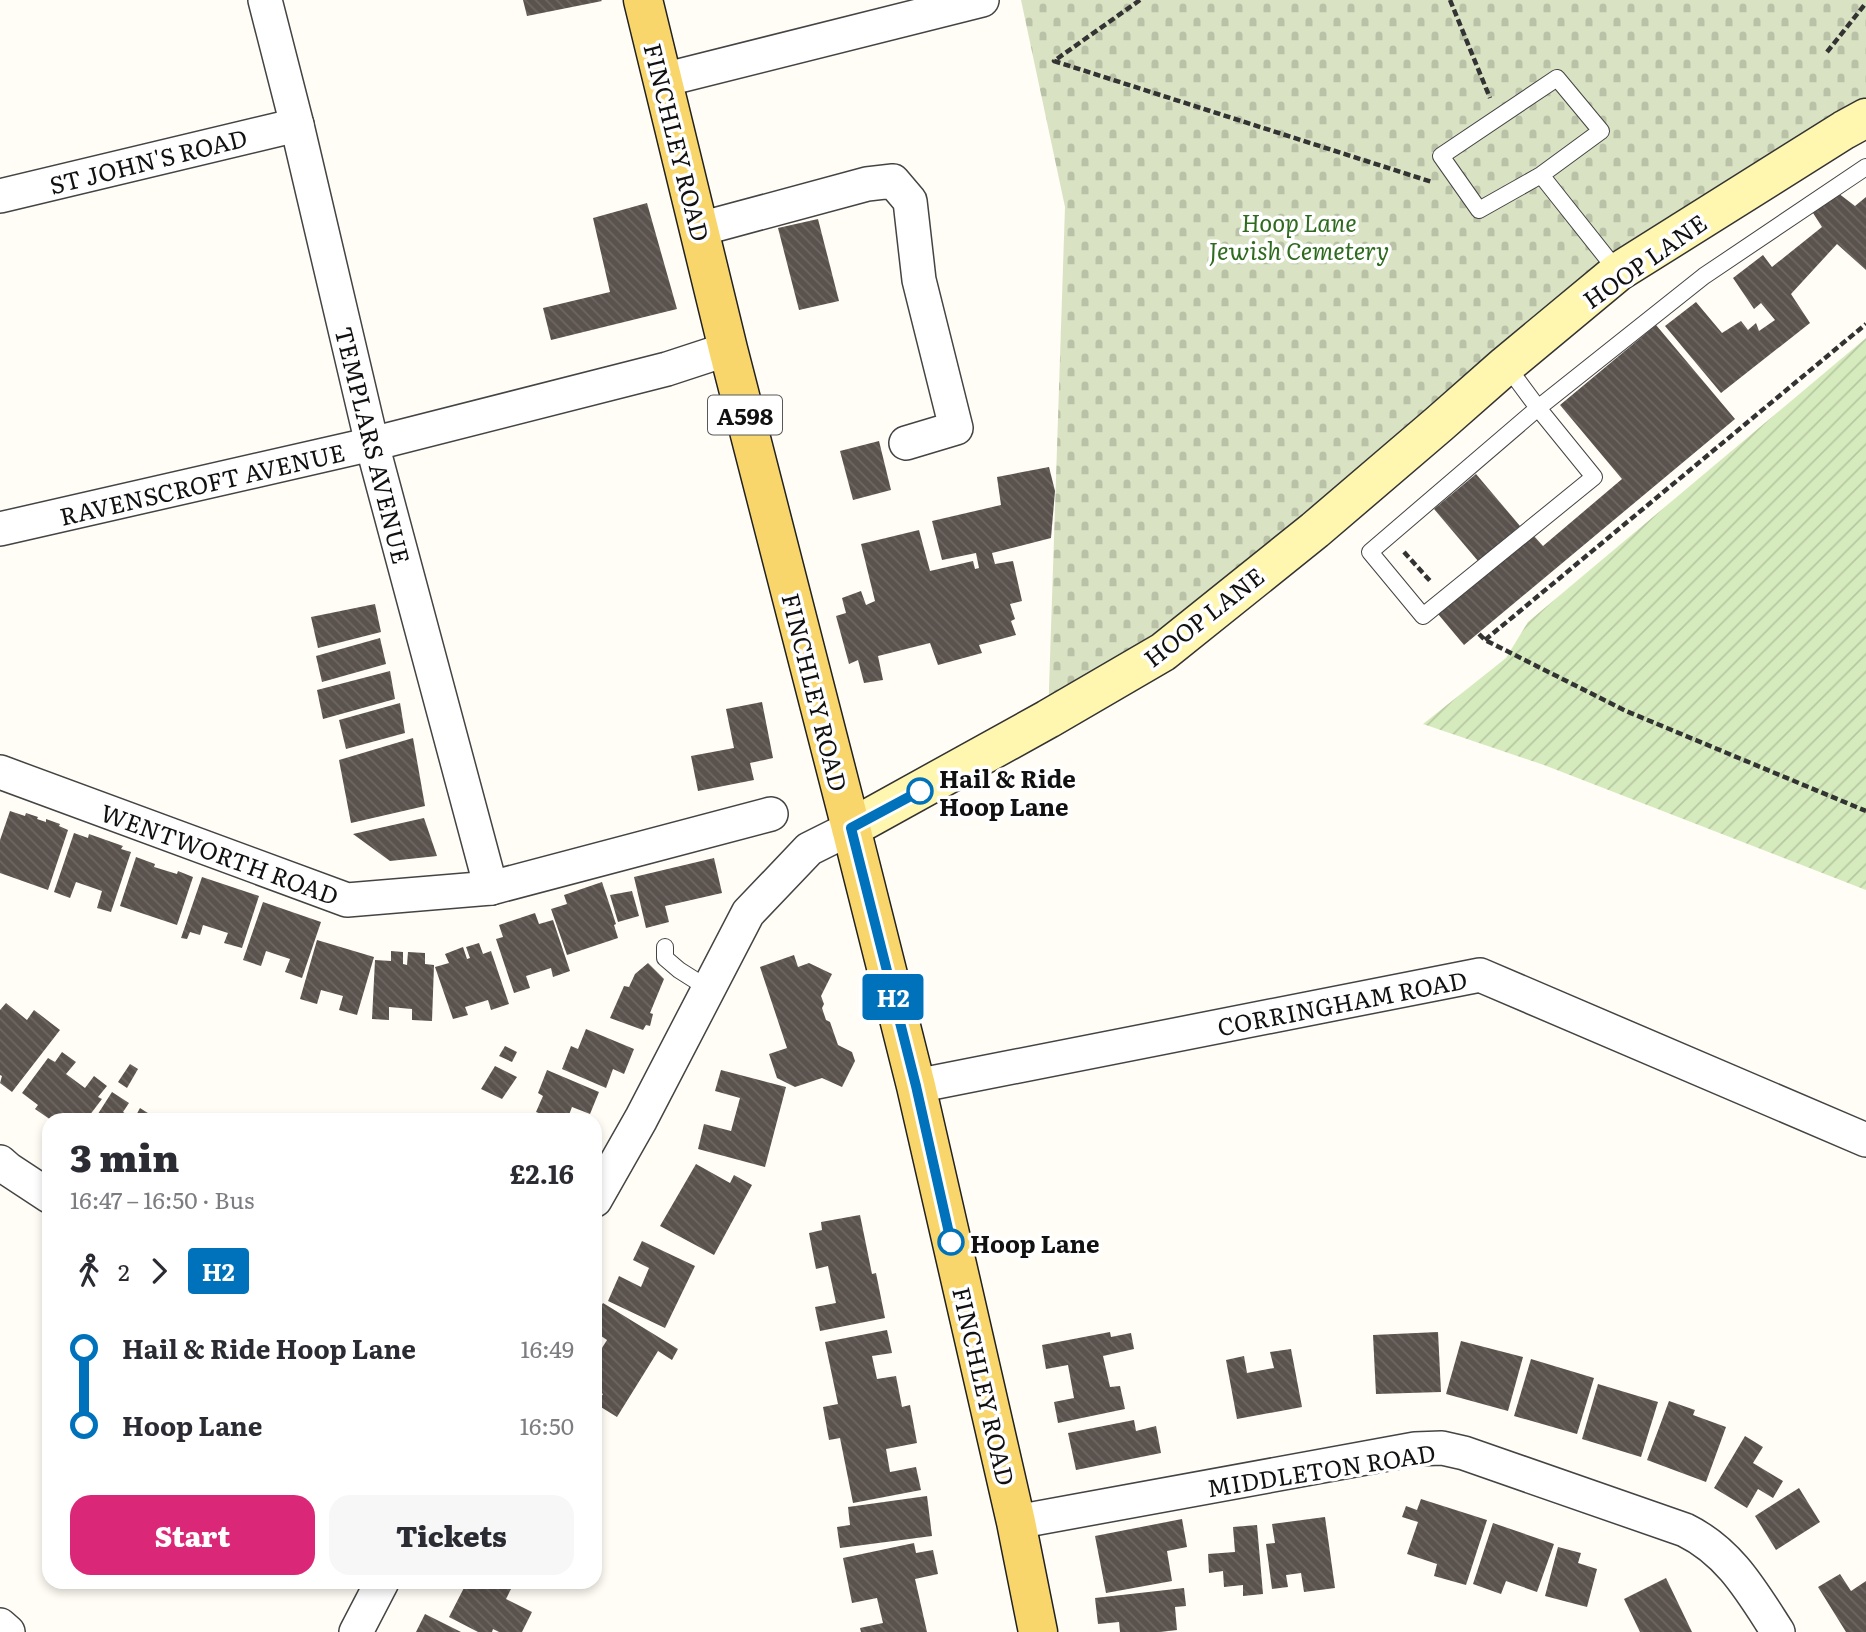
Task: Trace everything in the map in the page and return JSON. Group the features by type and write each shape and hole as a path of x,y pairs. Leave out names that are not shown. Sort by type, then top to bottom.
{"main road":[{"name":"FINCHLEY ROAD","path":"643,0 728,349 916,1086 1016,1522 1038,1632"}],"street":[{"name":"TEMPLARS AVENUE","path":"265,0 372,444 491,888"},
{"path":"663,80 982,0"},
{"name":"HOOP LANE","path":"602,1188 641,1119 748,913 809,849 1048,719 1163,652 1315,530 1618,272 1866,118"},
{"name":"ST JOHN'S ROAD","path":"0,196 296,125"},
{"path":"700,229 867,184 893,181 910,201 919,280 956,428 906,443"},
{"name":"RAVENSCROFT AVENUE","path":"0,529 372,444 667,369 728,349"},
{"name":"WENTWORTH ROAD","path":"0,772 347,900 491,888 771,814"},
{"name":"CORRINGHAM ROAD","path":"916,1086 1480,975 1866,1140"},
{"path":"0,1162 42,1191"},
{"name":"MIDDLETON ROAD","path":"1016,1522 1415,1449 1442,1448 1464,1453 1646,1516 1704,1539 1750,1587 1778,1632"},
{"path":"356,1632 378,1589"},
{"path":"0,1625 8,1632"}],"lane":[{"path":"1557,78 1601,131 1541,175 1479,210 1441,156 1499,118 1557,78"},
{"path":"1506,365 1538,408 1594,477 1423,616 1370,552 1538,408 1704,276 1866,167"},
{"path":"1541,175 1618,272"},
{"path":"665,947 665,958 678,970 709,989"}],"path":[{"path":"1140,0 1054,61 1467,193"},
{"path":"1450,0 1499,118"},
{"path":"1828,52 1866,3"},
{"path":"1485,640 1866,324"},
{"path":"1479,634 1485,640 1626,711 1866,811"}],"green space":[{"name":"Hoop Lane Jewish Cemetery","path":"1021,0 1866,0 1866,118 1618,272 1048,719 1065,207"},
{"path":"1866,338 1866,890 1544,765 1423,724 1506,658 1528,622"}],"building":[{"path":"523,0 601,0 602,1 527,16"},
{"path":"1838,193 1855,206 1866,197 1866,270 1837,244 1791,294 1810,323 1721,393 1665,326 1696,302 1722,333 1741,321 1748,330 1756,323 1759,331 1775,320 1761,303 1754,309 1733,278 1763,255 1772,267 1822,227 1813,213"},
{"path":"647,203 677,309 551,340 543,308 610,292 593,218"},
{"path":"818,219 839,301 799,310 778,228"},
{"path":"1656,325 1735,419 1464,645 1438,614 1534,536 1543,546 1622,479 1560,405"},
{"path":"879,441 891,490 853,500 840,451"},
{"path":"1049,467 1055,491 1051,538 992,553 995,564 1013,561 1022,601 1010,604 1015,619 1011,621 1016,635 979,645 982,653 938,665 930,643 878,656 883,680 864,683 858,660 849,664 836,616 846,613 842,598 861,591 866,605 875,601 861,544 919,530 930,571 973,561 975,569 979,568 976,553 942,560 932,521 1001,505 997,477"},
{"path":"1476,474 1520,526 1478,561 1434,509"},
{"path":"375,604 381,632 318,648 311,617"},
{"path":"380,638 386,664 322,682 316,656"},
{"path":"390,671 395,699 323,719 317,690"},
{"path":"762,702 773,758 750,763 754,780 698,791 691,756 734,748 726,709"},
{"path":"400,703 405,733 346,749 339,720"},
{"path":"413,738 425,806 351,823 339,760"},
{"path":"10,811 25,816 26,813 46,822 46,819 68,830 48,890 0,873 0,840"},
{"path":"424,818 437,856 390,861 353,834"},
{"path":"74,833 88,838 89,834 123,846 121,849 131,852 111,912 97,908 102,891 76,882 70,898 54,892"},
{"path":"136,857 155,864 154,867 193,877 177,925 120,906"},
{"path":"714,858 722,893 665,906 669,922 646,928 634,877"},
{"path":"202,877 259,896 242,948 224,943 228,933 203,925 200,935 190,932 187,939 181,938"},
{"path":"602,882 618,938 567,955 551,909 567,904 564,895"},
{"path":"632,891 639,916 618,922 610,895"},
{"path":"263,902 321,922 302,978 285,972 290,959 266,951 261,966 243,960"},
{"path":"535,913 539,924 553,920 570,971 553,977 551,968 526,976 530,988 514,993 496,939 503,937 499,925"},
{"path":"317,940 374,957 357,1015 339,1010 343,996 321,990 317,1004 300,999"},
{"path":"479,943 483,954 491,951 509,1004 491,1010 488,1000 465,1007 468,1015 453,1019 435,967 449,963 445,954 463,947 467,959 470,958 466,947"},
{"path":"391,951 403,952 403,964 407,965 408,952 425,953 425,964 434,965 432,1021 412,1020 412,1009 389,1007 389,1020 372,1019 375,960 391,961"},
{"path":"794,955 798,967 809,963 832,974 821,996 824,1004 822,1008 838,1045 852,1052 855,1061 842,1087 822,1078 795,1087 777,1078 769,1054 787,1048 760,967"},
{"path":"648,963 664,979 650,1013 653,1014 650,1026 646,1025 643,1030 610,1018 624,986 629,987 635,974"},
{"path":"6,1003 27,1020 34,1010 60,1030 12,1092 0,1083 0,1010"},
{"path":"586,1029 634,1049 624,1074 613,1069 606,1088 562,1069 571,1046 578,1049"},
{"path":"505,1046 517,1052 512,1062 499,1056"},
{"path":"62,1052 76,1062 66,1074 85,1088 94,1076 107,1086 98,1097 102,1099 91,1113 42,1114 35,1109 38,1105 22,1093 48,1058 55,1062"},
{"path":"130,1064 138,1069 127,1088 118,1082"},
{"path":"495,1066 517,1077 502,1099 481,1089"},
{"path":"547,1070 599,1092 590,1113 572,1107 570,1113 536,1112 543,1096 538,1093"},
{"path":"721,1070 786,1087 765,1167 698,1149 704,1124 731,1131 740,1098 715,1091"},
{"path":"112,1092 129,1103 125,1113 98,1113"},
{"path":"696,1164 730,1183 734,1175 752,1185 714,1255 660,1226"},
{"path":"860,1215 872,1274 876,1273 885,1318 820,1331 815,1307 836,1303 828,1266 816,1269 809,1233 822,1230 821,1222"},
{"path":"642,1241 695,1266 665,1328 608,1301 619,1276 641,1287 649,1268 633,1260"},
{"path":"602,1305 678,1349 672,1360 658,1351 617,1417 602,1408 602,1348 607,1340 602,1337"},
{"path":"887,1330 892,1353 872,1356 877,1379 896,1376 902,1407 910,1405 917,1443 886,1449 890,1472 916,1467 921,1490 853,1503 840,1438 829,1440 823,1407 838,1404 825,1342"},
{"path":"1110,1332 1111,1337 1131,1333 1134,1349 1103,1356 1110,1387 1120,1386 1125,1409 1058,1423 1054,1402 1074,1398 1068,1365 1046,1369 1042,1345"},
{"path":"1438,1332 1441,1392 1376,1394 1373,1335"},
{"path":"1461,1341 1523,1357 1508,1411 1446,1394"},
{"path":"1291,1349 1302,1407 1237,1419 1226,1360 1244,1356 1247,1373 1274,1368 1270,1352"},
{"path":"1531,1359 1594,1378 1577,1434 1514,1416"},
{"path":"1598,1384 1658,1402 1641,1457 1582,1439"},
{"path":"1669,1401 1695,1410 1693,1415 1726,1427 1706,1482 1647,1460"},
{"path":"1134,1420 1136,1431 1156,1426 1161,1453 1076,1470 1068,1433"},
{"path":"1745,1436 1763,1447 1753,1463 1783,1481 1773,1498 1758,1489 1747,1508 1714,1488"},
{"path":"1799,1488 1820,1522 1776,1550 1755,1516"},
{"path":"927,1496 932,1536 840,1548 837,1527 850,1525 848,1507"},
{"path":"1421,1499 1487,1520 1466,1585 1434,1576 1437,1564 1407,1554 1418,1522 1402,1517 1406,1506 1417,1510"},
{"path":"1325,1517 1335,1588 1304,1592 1301,1573 1286,1575 1288,1587 1272,1589 1266,1544 1275,1543 1272,1524"},
{"path":"1182,1519 1187,1547 1167,1551 1172,1581 1106,1593 1095,1536"},
{"path":"1493,1523 1554,1544 1537,1592 1506,1581 1501,1594 1473,1584"},
{"path":"1257,1525 1263,1594 1243,1596 1243,1585 1224,1587 1223,1571 1209,1573 1208,1554 1235,1552 1233,1527"},
{"path":"914,1543 916,1553 933,1550 938,1574 915,1579 927,1632 861,1632 860,1628 883,1623 877,1598 852,1603 843,1558"},
{"path":"1558,1547 1581,1553 1578,1563 1597,1569 1587,1607 1545,1596"},
{"path":"1840,1574 1851,1591 1866,1581 1866,1632 1846,1632 1818,1587"},
{"path":"1666,1578 1692,1632 1640,1632 1624,1599"},
{"path":"1184,1588 1186,1606 1175,1607 1177,1630 1120,1632 1119,1622 1098,1624 1095,1598"},
{"path":"463,1589 511,1589 506,1599 532,1612 522,1632 499,1632 493,1629 492,1632 478,1632 449,1617"},
{"path":"425,1614 461,1632 416,1632"}],"bus line":[{"name":"H2","path":"920,791 851,828 916,1086 951,1242"}],"place":[{"name":"Hail & Ride Hoop Lane","path":"920,791"},
{"name":"Hoop Lane","path":"951,1242"}]}
